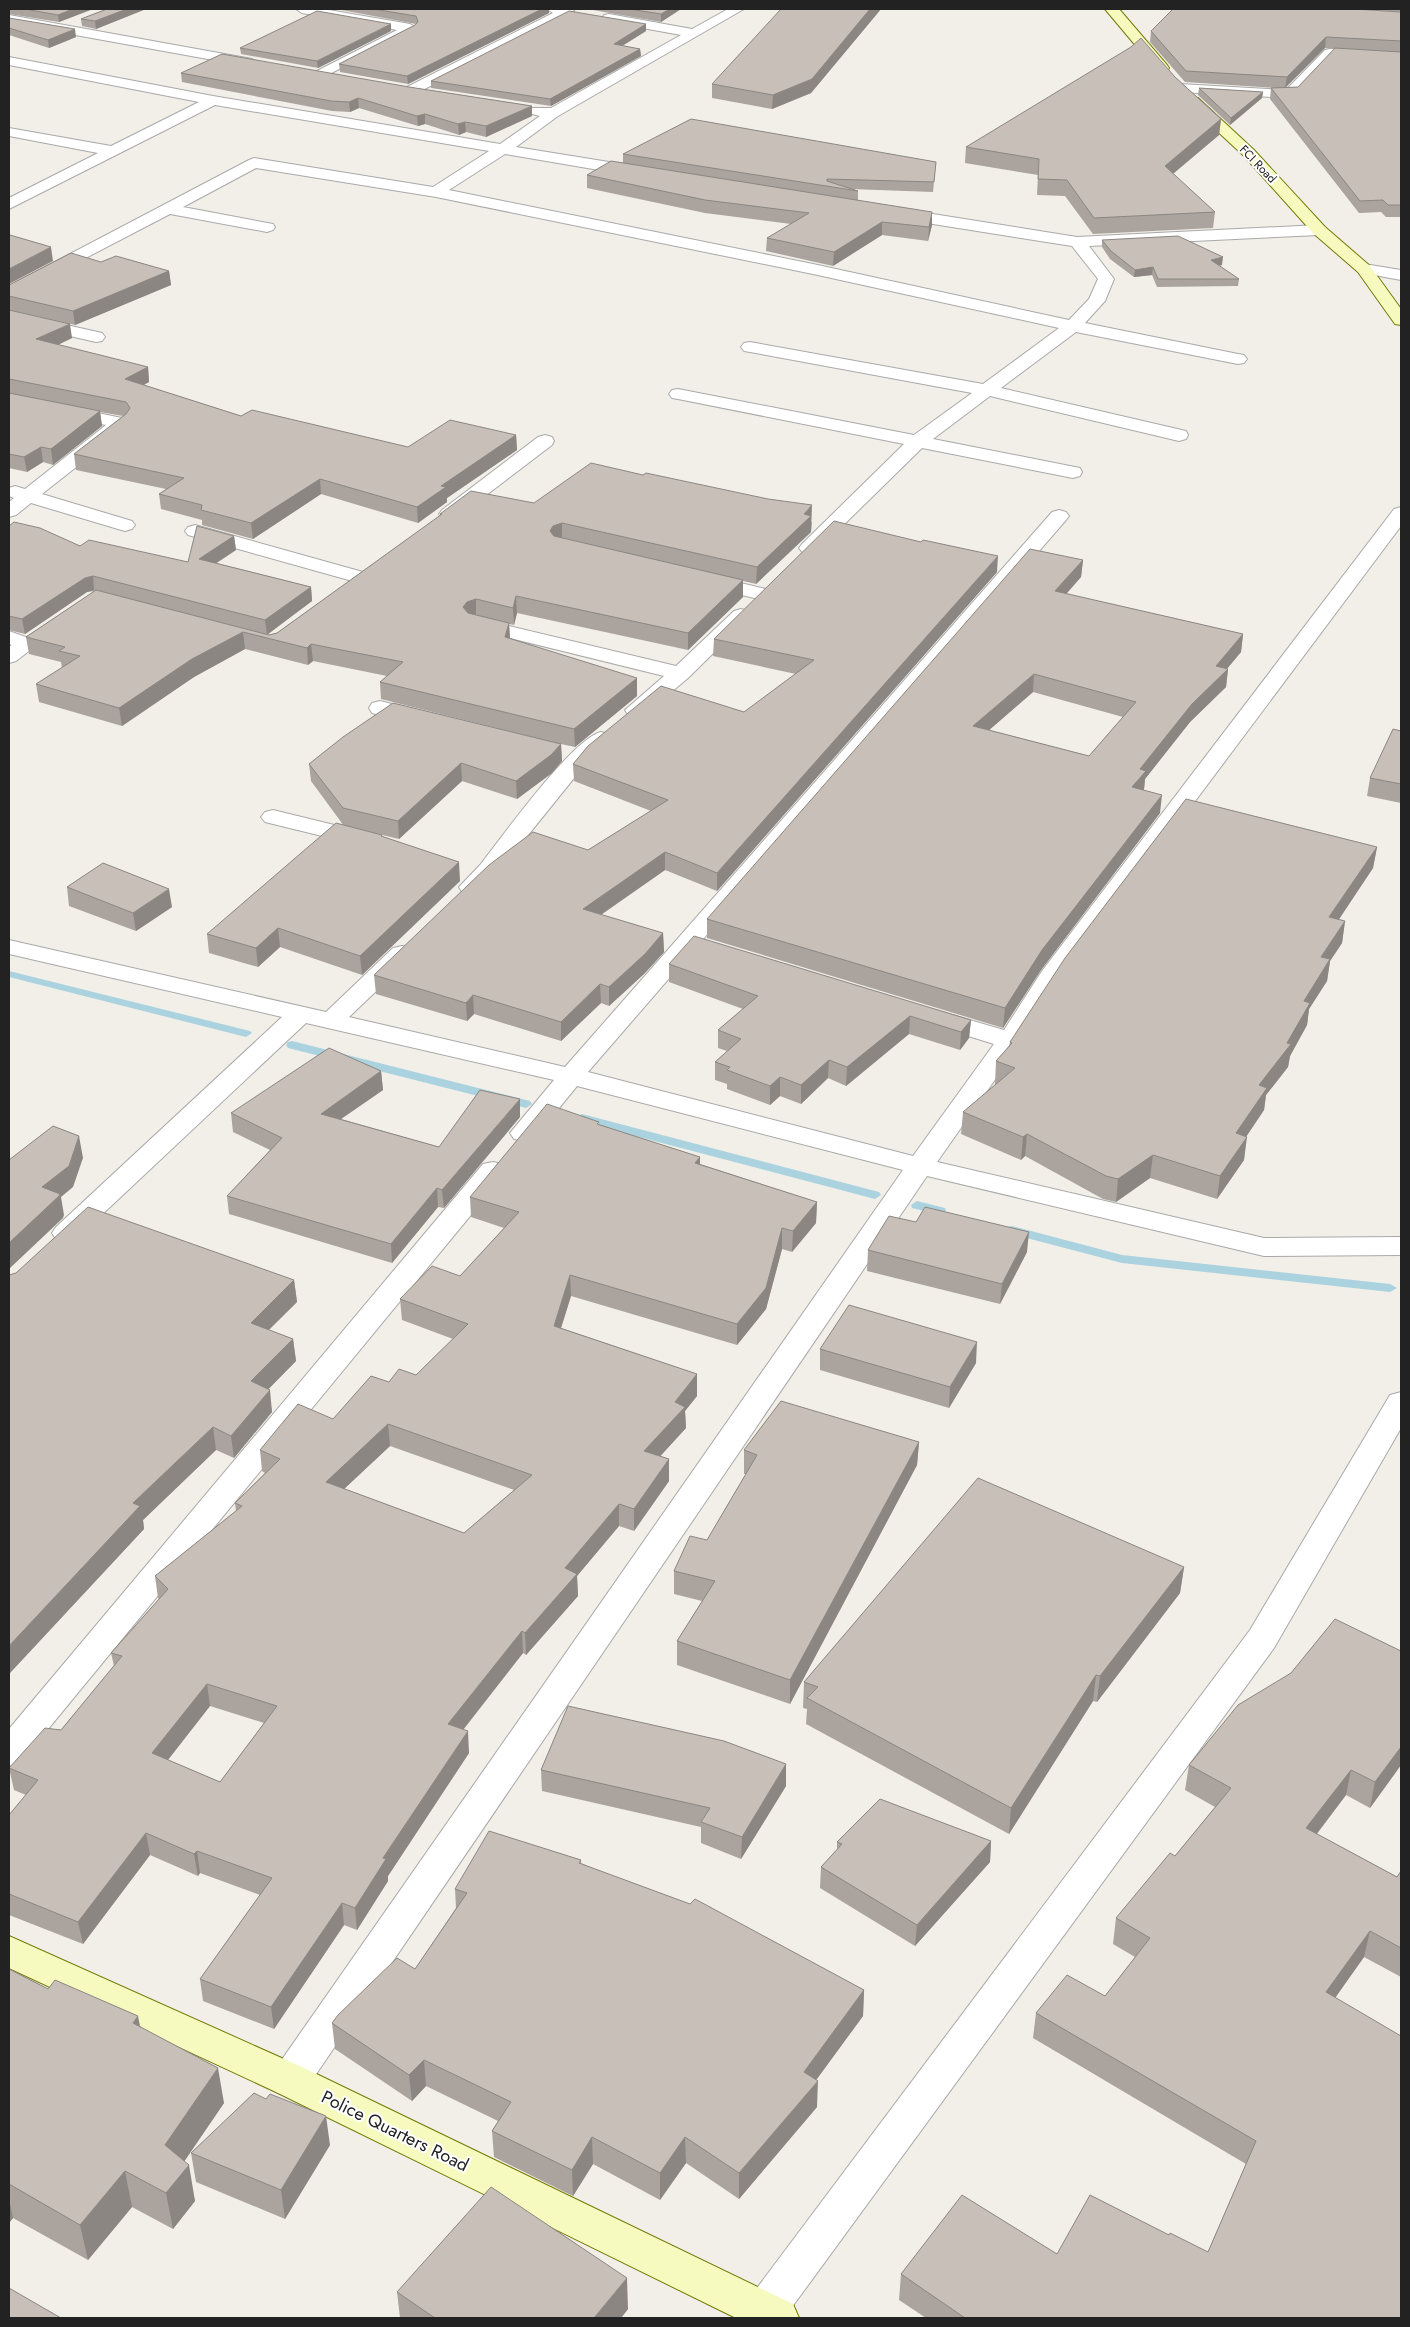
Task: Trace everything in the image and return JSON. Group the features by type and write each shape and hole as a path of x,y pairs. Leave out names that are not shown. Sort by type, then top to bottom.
{"street":[{"path":"302,9 410,28 315,74 341,79"},
{"path":"436,192 502,150 553,113 737,9"},
{"name":"FCI Road","path":"1112,9 1180,88 1249,153 1319,230 1364,269 1401,320"},
{"path":"439,95 405,90 567,10"},
{"path":"597,16 694,33"},
{"path":"9,19 262,65"},
{"path":"58,29 83,19"},
{"path":"1180,88 1290,94 1330,53 1401,57"},
{"path":"9,61 213,100 657,175"},
{"path":"9,204 213,100"},
{"path":"525,109 553,113"},
{"path":"9,132 114,150"},
{"path":"9,293 254,163 436,192 814,269 1073,326 1238,359"},
{"path":"169,209 267,227"},
{"path":"882,211 1076,242 1319,230"},
{"path":"797,560 829,517 917,442 1073,326 1097,301 1106,279 1076,242"},
{"path":"1364,269 1401,275"},
{"path":"9,317 96,337"},
{"path":"750,347 986,390 1179,435"},
{"path":"678,394 1073,472"},
{"path":"9,400 121,423 9,511"},
{"path":"434,524 545,441"},
{"path":"9,491 29,495 125,525"},
{"path":"290,2080 920,1166 1010,1040 1051,976 1401,512"},
{"path":"9,1753 571,1076 1059,516"},
{"path":"195,531 371,572 340,594"},
{"path":"460,897 488,870 569,755 619,724 680,673 770,587 686,576"},
{"path":"476,624 680,673"},
{"path":"9,657 26,638"},
{"path":"380,708 436,722"},
{"path":"273,817 385,845"},
{"path":"460,863 488,870"},
{"path":"331,1021 417,939"},
{"path":"687,942 715,951"},
{"path":"9,947 571,1076 920,1166 1264,1247 1401,1246"},
{"path":"915,1012 1010,1040"},
{"path":"45,1253 301,1014"},
{"path":"768,2316 1262,1639 1401,1402"},
{"name":"Police Quarters Road","path":"9,1951 290,2080 768,2316"}],"building":[{"path":"25,9 73,9 58,15"},
{"path":"107,9 127,9 95,21 81,19"},
{"path":"373,9 542,9 407,76 339,64 418,22 416,16"},
{"path":"629,9 670,9 661,14"},
{"path":"781,9 870,9 812,79 773,95 712,84"},
{"path":"1173,9 1355,9 1401,12 1401,41 1326,37 1287,77 1186,71 1151,31"},
{"path":"317,11 391,24 317,61 240,48"},
{"path":"569,11 646,24 614,44 640,49 550,99 431,81"},
{"path":"9,18 75,29 48,40 9,28"},
{"path":"1141,38 1175,77 1221,119 1165,166 1215,212 1094,218 1067,180 1038,179 1039,159 966,147 1131,47"},
{"path":"1335,48 1401,52 1401,205 1388,205 1383,200 1360,201 1271,88 1298,87"},
{"path":"222,54 409,87 532,106 486,126 465,122 458,124 425,114 417,116 358,98 349,102 331,101 181,73"},
{"path":"1199,88 1263,92 1231,118"},
{"path":"691,119 936,162 934,182 827,179 827,181 858,191 623,154"},
{"path":"611,161 932,212 929,227 882,222 834,252 767,238 809,213 705,200 587,175"},
{"path":"10,235 51,247 9,269"},
{"path":"1178,236 1223,257 1211,260 1239,279 1158,279 1153,267 1135,270 1111,251 1102,240"},
{"path":"71,253 101,262 116,256 169,271 73,311 9,296 9,285"},
{"path":"9,310 70,324 36,339 148,367 125,379 241,416 252,410 408,447 450,420 516,435 441,486 446,487 417,507 320,479 251,523 201,510 202,505 159,494 184,478 74,454 126,414 130,408 126,402 9,379"},
{"path":"9,393 100,411 51,449 41,447 24,457 9,454"},
{"path":"591,463 768,499 812,505 804,514 811,516 757,567 562,523 553,526 550,531 554,536 743,580 688,633 516,596 513,608 476,599 467,602 463,607 468,613 509,623 505,637 637,678 574,729 380,682 403,662 311,644 307,648 243,632 192,659 119,708 36,684 80,656 59,651 65,647 26,637 96,590 269,635 277,633 471,491 534,503"},
{"path":"834,521 921,542 923,540 998,556 717,873 665,852 583,909 663,933 645,954 609,987 600,984 561,1022 473,995 466,1003 374,975 489,865 533,832 588,850 668,800 573,764 588,746 661,686 744,712 814,660 714,639"},
{"path":"14,522 40,528 80,546 89,540 188,562 197,526 234,536 199,559 311,587 265,620 93,576 85,578 22,619 9,616 9,526"},
{"path":"1030,549 1083,560 1055,591 1243,634 1216,666 1228,669 1192,704 1140,769 1146,771 1132,787 1162,795 1042,950 1005,1008 707,919","holes":["1034,674 1136,702 1089,756 973,726"]},
{"path":"393,703 561,744 551,755 516,781 461,763 398,821 343,808 309,764 343,737"},
{"path":"1393,729 1401,731 1401,784 1370,778"},
{"path":"1186,799 1377,847 1329,917 1345,921 1321,957 1330,959 1304,1001 1310,1003 1287,1043 1291,1044 1259,1085 1267,1088 1236,1133 1247,1137 1220,1176 1153,1155 1118,1179 1106,1176 1027,1134 1023,1137 963,1112 1015,1068 996,1061 1012,1043 1010,1042 1065,958"},
{"path":"336,823 382,835 459,862 360,956 278,928 256,948 207,934"},
{"path":"103,863 169,889 133,913 67,887"},
{"path":"694,936 971,1020 961,1032 910,1016 847,1067 829,1060 801,1085 780,1077 770,1086 727,1070 730,1067 715,1062 741,1039 718,1030 758,996 669,964"},
{"path":"329,1048 381,1071 321,1114 439,1147 480,1090 520,1099 442,1190 437,1188 391,1244 227,1196 282,1138 231,1113"},
{"path":"547,1104 599,1122 597,1124 700,1157 695,1163 817,1202 793,1231 782,1228 766,1288 737,1324 570,1275 554,1326 697,1374 675,1402 685,1407 644,1451 669,1459 634,1509 619,1504 565,1568 577,1574 525,1633 522,1631 448,1724 468,1731 383,1858 386,1859 355,1908 342,1903 271,2007 200,1979 272,1878 197,1851 194,1854 146,1833 78,1922 9,1894 9,1815 38,1780 9,1768 45,1728 61,1730 122,1656 111,1653 168,1589 155,1576 242,1506 235,1503 280,1459 260,1450 298,1404 333,1419 371,1376 389,1382 399,1369 416,1375 468,1324 400,1299 432,1266 460,1276 519,1212 470,1197","holes":["388,1424 532,1475 464,1533 326,1482","207,1684 277,1706 220,1782 152,1753"]},
{"path":"53,1126 79,1136 69,1166 42,1187 60,1194 9,1243 9,1160"},
{"path":"88,1207 294,1280 251,1323 293,1339 251,1381 270,1390 231,1436 213,1427 133,1503 140,1506 9,1646 9,1275 16,1273"},
{"path":"925,1207 1029,1232 1002,1284 868,1250 889,1216 916,1222"},
{"path":"849,1305 977,1342 950,1387 820,1349"},
{"path":"781,1401 919,1442 790,1680 677,1641 715,1581 674,1571 690,1536 707,1540 757,1455 744,1450"},
{"path":"978,1478 1184,1567 1100,1676 1096,1675 1011,1808 807,1698 818,1687 804,1682"},
{"path":"1335,1619 1401,1651 1401,1747 1375,1782 1351,1770 1306,1828 1397,1877 1401,1871 1401,1948 1370,1931 1326,1992 1401,2036 1401,2318 965,2318 901,2274 962,2195 1057,2254 1090,2195 1169,2235 1170,2233 1208,2252 1256,2141 1036,2013 1067,1975 1105,1996 1150,1938 1116,1918 1170,1853 1175,1856 1231,1788 1189,1765 1238,1705 1291,1673"},
{"path":"568,1706 724,1741 786,1764 742,1837 701,1822 710,1808 541,1770"},
{"path":"880,1799 991,1841 917,1925 821,1867 842,1844 837,1842"},
{"path":"489,1831 581,1860 579,1863 690,1904 695,1899 864,1990 804,2072 818,2081 739,2173 685,2137 660,2173 592,2137 572,2170 492,2131 511,2102 424,2060 409,2075 332,2023 397,1958 415,1969 467,1893 455,1889"},
{"path":"9,1969 48,1989 55,1980 138,2016 133,2023 218,2068 165,2145 189,2165 166,2193 125,2171 80,2225 9,2184"},
{"path":"254,2093 266,2099 270,2094 326,2116 281,2190 191,2153"},
{"path":"491,2187 627,2278 594,2318 435,2318 397,2292"},
{"path":"9,2288 61,2318 9,2318"}],"waterway":[{"path":"9,974 246,1033"},
{"path":"292,1045 526,1104"},
{"path":"582,1118 875,1195"},
{"path":"917,1205 940,1211"},
{"path":"1012,1230 1122,1259 1390,1288"}]}
